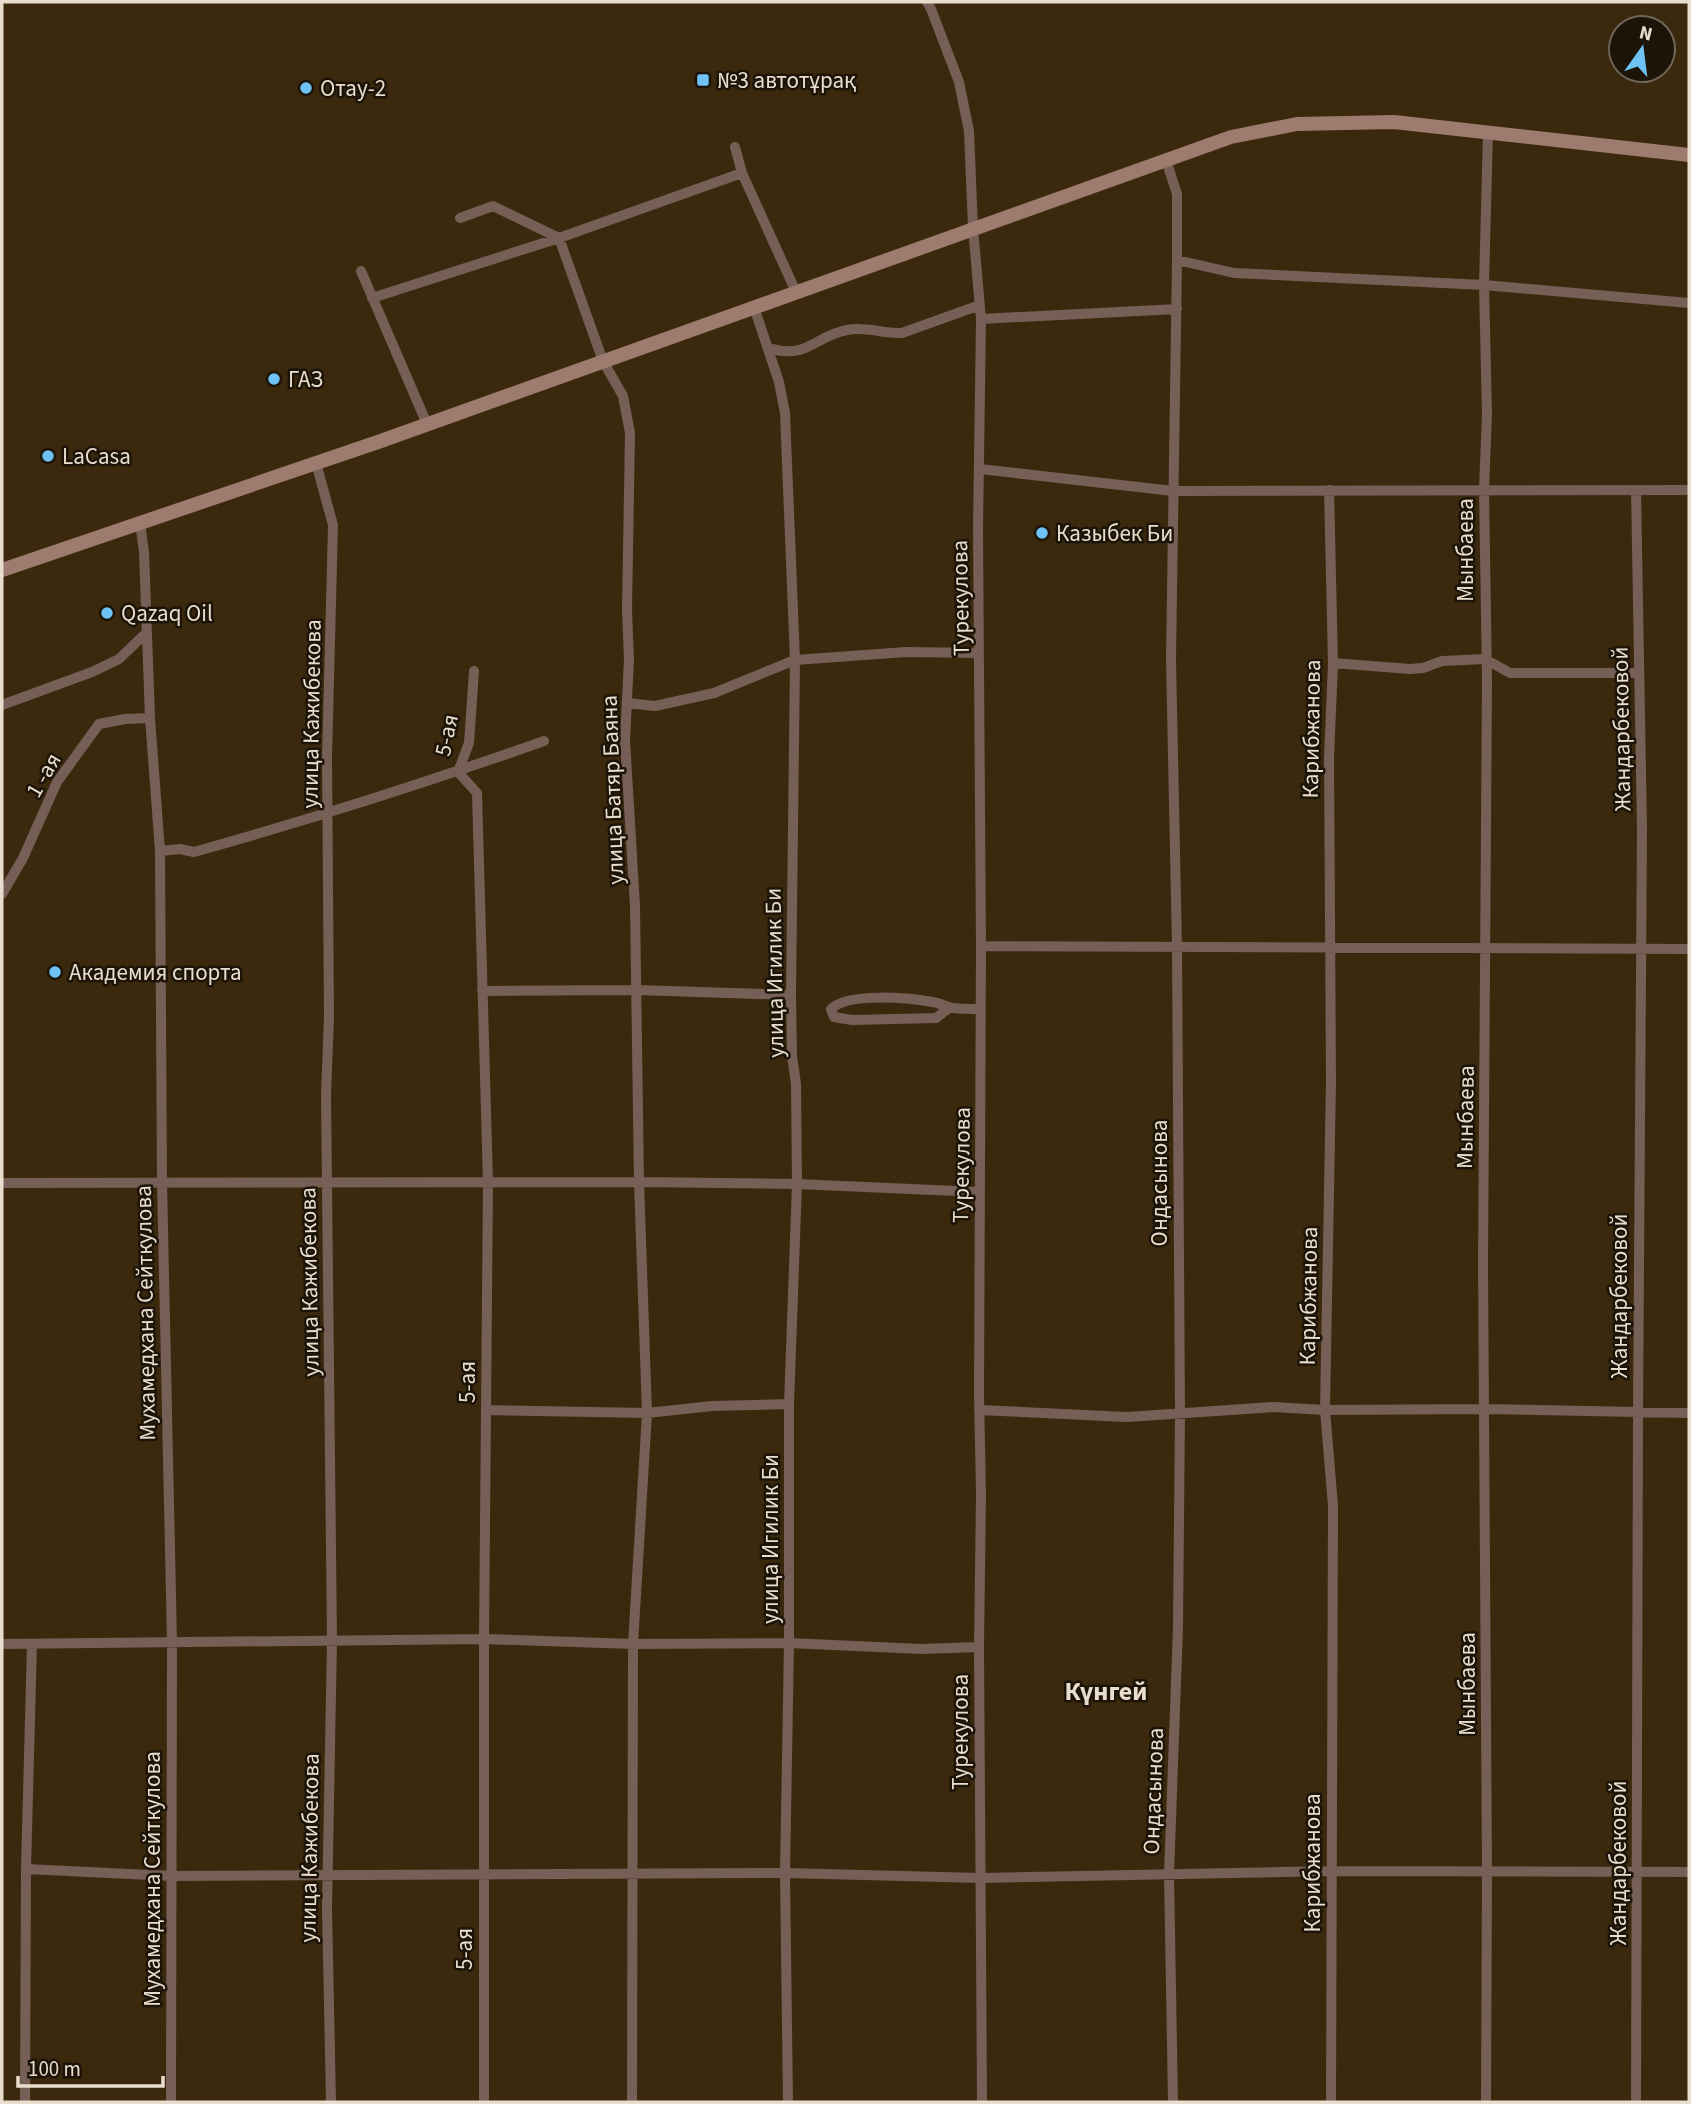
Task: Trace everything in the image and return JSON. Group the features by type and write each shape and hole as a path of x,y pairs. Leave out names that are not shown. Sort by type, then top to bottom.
{"main road":[{"path":"2,570 427,425 1231,137 1297,124 1394,122 1689,155"}],"street":[{"name":"Турекулова","path":"927,2 959,82 969,131 973,228 981,319 978,529 982,2102"},
{"name":"Мынбаева","path":"1486,2102 1483,1262 1487,679 1484,285 1488,132"},
{"path":"735,147 743,173 796,292"},
{"name":"Ондасынова","path":"1166,160 1177,194 1171,659 1177,947 1180,1413 1178,1627 1169,1874 1173,2102"},
{"path":"372,298 559,238 743,173"},
{"path":"460,218 492,206 559,238"},
{"name":"улица Батяр Баяна","path":"559,238 603,361 623,396 630,433 627,610 629,659 625,740 635,906 639,1182 647,1413 634,1644 632,2102"},
{"path":"1177,260 1234,273 1484,285 1689,303"},
{"path":"361,271 427,425"},
{"path":"769,348 797,352 846,330 902,333 980,305"},
{"name":"улица Игилик Би","path":"754,307 779,382 785,413 795,660 791,995 792,1056 796,1084 797,1184 789,1404 785,1873 788,2102"},
{"path":"981,319 1177,309"},
{"name":"улица Кажибекова","path":"316,463 333,525 327,757 329,1017 326,1095 332,1640 327,1964 331,2102"},
{"path":"980,469 1172,491 1689,490"},
{"name":"Карибжанова","path":"1329,490 1333,663 1329,758 1331,1081 1325,1410 1333,1506 1331,2102"},
{"name":"Жандарбековой","path":"1636,490 1642,828 1636,2102"},
{"name":"Мухамедхана Сейткулова","path":"140,523 144,552 150,718 160,851 162,1182 172,1642 171,2102"},
{"path":"2,705 92,672 119,659 146,633"},
{"path":"627,703 655,706 715,693 795,660 906,652 979,653"},
{"path":"1333,663 1410,669 1423,668 1442,661 1485,659 1510,673 1639,673"},
{"name":"5-ая","path":"474,671 469,743 458,772 477,793 488,1182 484,2102"},
{"name":"1 -ая","path":"2,894 23,858 57,782 99,724 150,718"},
{"path":"160,851 180,849 194,852 328,814 544,741"},
{"path":"981,946 1689,948"},
{"path":"482,990 637,990 791,995"},
{"path":"949,1007 936,1018 852,1020 834,1017 831,1009 846,1001 876,998 935,1002 949,1007 981,1009"},
{"path":"2,1183 639,1182 797,1184 979,1192"},
{"path":"486,1410 647,1413 712,1406 789,1404"},
{"path":"979,1410 1127,1417 1274,1407 1325,1410 1485,1409 1689,1413"},
{"path":"2,1644 484,1639 634,1644 789,1643 921,1649 979,1647"},
{"path":"25,2102 26,1870 32,1644"},
{"path":"26,1870 171,1876 785,1873 981,1878 1331,1871 1689,1872"}],"place":[{"name":"№3 автотұрақ","path":"703,80"},
{"name":"Отау-2","path":"306,88"},
{"name":"ГАЗ","path":"274,379"},
{"name":"LaCasa","path":"48,456"},
{"name":"Казыбек Би","path":"1042,533"},
{"name":"Qazaq Oil","path":"107,613"},
{"name":"Академия спорта","path":"55,972"}],"district":[{"name":"Күнгей","path":"1106,1691"}]}
